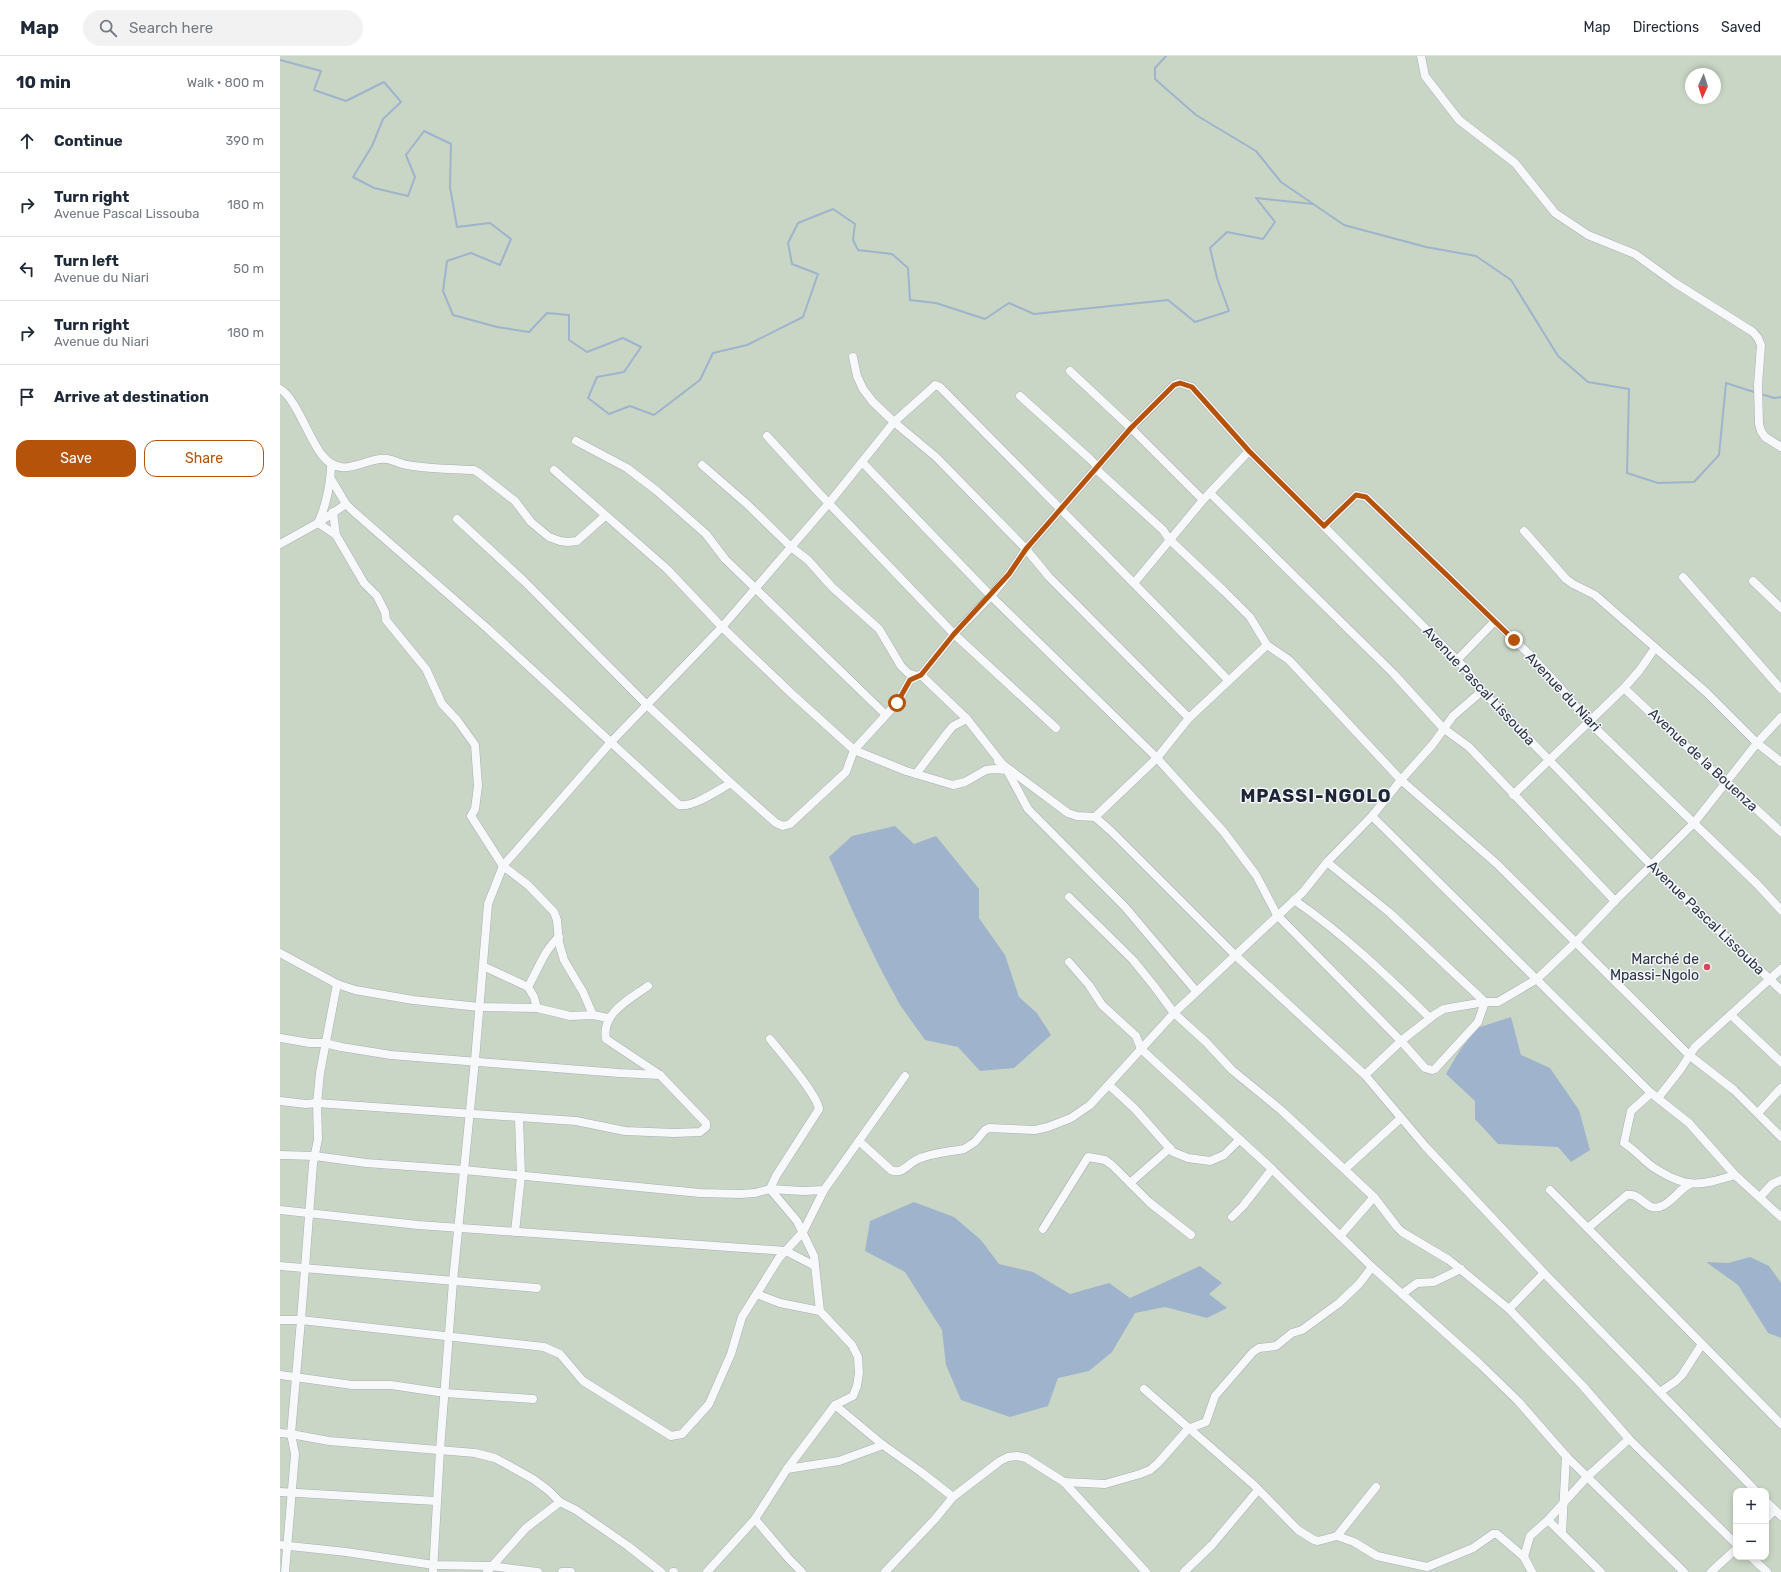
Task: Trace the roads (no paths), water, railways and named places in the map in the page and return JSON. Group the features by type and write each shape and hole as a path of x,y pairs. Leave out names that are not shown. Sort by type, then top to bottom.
{"street":[{"path":"1421,56 1425,76 1459,120 1515,163 1555,213 1588,235 1635,254 1675,283 1753,332 1758,338 1760,345 1758,385 1759,424 1761,432 1765,437 1781,447"},
{"path":"853,357 857,376 863,389 873,402 894,422 936,457 1026,549 1049,577 1189,718"},
{"path":"1070,371 1131,428 1203,500"},
{"name":"Avenue Pascal Lissouba","path":"1131,428 1174,385 1180,383 1192,387 1249,451 1457,660 1482,691 1651,865 1781,990"},
{"path":"433,1568 436,1501 450,1338 453,1281 475,1060 488,904 504,866 611,742 722,626 829,503 894,422 931,389 935,386 940,387 1060,510 1135,582 1228,680"},
{"path":"280,389 289,398 314,444 323,457 331,464 343,467 357,466 378,459 386,459 408,466 474,470 515,501 530,522 549,537 560,541 577,541 605,516"},
{"path":"1020,396 1090,459 1096,465 1096,469 1163,530 1169,539 1250,617 1267,645 1289,660 1401,780 1497,864 1689,1055 1734,1090 1781,1137"},
{"path":"457,519 524,581 647,705 776,823 784,826 790,824 846,772 854,750 897,703 910,680 921,675 954,634 991,596 1009,574 1026,549 1131,428"},
{"path":"768,436 829,503 954,634 1056,728"},
{"path":"576,441 627,468 657,491 706,534 725,559 886,715"},
{"path":"1135,582 1169,539 1249,451"},
{"path":"862,462 991,596 1157,758 1223,831 1256,875 1277,915 1425,1068 1432,1070 1478,1022 1485,1002"},
{"path":"318,524 323,514 331,479 331,464"},
{"path":"702,465 748,505 791,547 808,560 832,587 879,629 900,666 908,673 916,676 921,675"},
{"path":"331,479 343,467"},
{"path":"554,470 667,569 722,626 792,694 854,750 916,774 953,785 965,782 986,770 1007,770"},
{"path":"331,479 346,504 488,629 678,805 685,806 693,803 731,783"},
{"path":"1210,493 1393,673 1443,728 1469,747 1615,901"},
{"name":"Avenue du Niari","path":"1324,526 1356,495 1366,497 1532,657 1559,686 1588,721 1757,884 1781,910"},
{"path":"280,544 318,524 346,504"},
{"path":"333,512 336,535 364,583 377,596 385,612 386,620 426,669 442,704 457,720 475,745 478,786 475,809 471,816 504,866 528,885 554,912 557,920 564,960 593,1015"},
{"path":"318,524 336,535"},
{"path":"1524,531 1566,579 1572,584 1595,596 1706,692 1757,743 1781,762"},
{"path":"1683,577 1781,689"},
{"path":"1753,581 1781,608"},
{"path":"1457,660 1494,622"},
{"path":"1095,817 1157,758 1189,718 1267,645"},
{"path":"1513,795 1588,721 1624,688 1643,666 1655,648"},
{"path":"921,675 967,719 998,761 1007,770 1028,809 1125,907 1196,991"},
{"name":"Avenue de la Bouenza","path":"1624,688 1719,777 1727,782 1781,832"},
{"path":"859,1141 891,1170 896,1172 901,1171 922,1158 969,1147 989,1128 1035,1130 1048,1127 1071,1118 1090,1105 1174,1013 1294,900 1327,862 1372,816 1433,744 1443,728 1462,707 1482,691"},
{"path":"1365,1075 1400,1041 1430,1018 1444,1010 1485,1002 1498,1002 1537,979 1576,942 1694,823 1757,743 1781,716"},
{"path":"916,774 953,726 967,719"},
{"path":"998,761 1068,813 1077,816 1095,817 1111,831 1235,955 1365,1075 1425,1146 1544,1273 1753,1488"},
{"path":"1372,816 1654,1096 1696,1130 1735,1175 1781,1217"},
{"path":"1327,862 1390,913 1485,1002"},
{"path":"1069,896 1133,960 1174,1013 1206,1042 1232,1070 1280,1110 1345,1169 1374,1197 1402,1232 1449,1260 1509,1309 1582,1385 1629,1439 1733,1541"},
{"path":"1294,900 1320,917 1430,1018"},
{"path":"528,987 545,953 551,944 559,937"},
{"path":"280,952 337,984 355,990 375,994 479,1007 537,1008 570,1016 593,1015 608,1018"},
{"path":"1069,962 1089,985 1102,1005 1136,1036 1141,1049 1272,1169 1372,1267 1480,1364 1518,1401 1566,1456 1684,1572"},
{"path":"483,966 528,987 534,997 537,1008"},
{"path":"1735,1175 1713,1182 1690,1184 1680,1181 1653,1166 1633,1148 1624,1143 1631,1111 1654,1096 1680,1070 1689,1055 1702,1039 1731,1015 1781,969"},
{"path":"285,1572 284,1546 295,1454 291,1434 306,1267 308,1212 318,1139 317,1103 325,1043 337,984"},
{"path":"280,1101 576,1122 625,1131 674,1133 700,1132 704,1130 706,1123 660,1075 606,1038 605,1033 608,1018 626,1001 648,986"},
{"path":"1731,1015 1781,1062"},
{"path":"280,1038 310,1043 325,1043 391,1055 475,1060 596,1072 660,1075"},
{"path":"770,1039 814,1097 818,1103 819,1109 776,1176 770,1189"},
{"path":"280,1320 301,1320 450,1338 521,1344 553,1350 560,1354 583,1382 665,1433 671,1436 677,1436 682,1434 691,1426 709,1404 731,1354 742,1317 773,1268 803,1232 824,1190 905,1076"},
{"path":"1108,1086 1136,1109 1173,1152 1188,1158 1210,1161 1224,1155 1239,1140"},
{"path":"1758,1113 1781,1088"},
{"path":"515,1232 521,1176 519,1118"},
{"path":"1345,1169 1401,1118"},
{"path":"1130,1183 1170,1148"},
{"path":"280,1155 315,1156 700,1193 740,1194 754,1193 770,1189 802,1191 824,1190"},
{"path":"1043,1229 1088,1157 1105,1160 1112,1165 1149,1202 1191,1235"},
{"path":"1232,1217 1243,1206 1272,1169"},
{"path":"1760,1197 1772,1184 1781,1180"},
{"path":"1588,1228 1627,1196 1634,1196 1650,1208 1658,1208 1690,1184"},
{"path":"770,1189 798,1221 814,1256 820,1311"},
{"path":"1550,1190 1781,1424"},
{"path":"1340,1236 1374,1197"},
{"path":"280,1210 386,1222 786,1251 815,1266"},
{"path":"280,1266 306,1267 345,1272 453,1281 501,1283 537,1288"},
{"path":"1064,1482 1105,1484 1150,1470 1188,1429 1206,1422 1215,1396 1253,1352 1259,1348 1276,1346 1288,1336 1302,1330 1339,1303 1359,1284 1372,1267"},
{"path":"1402,1294 1417,1283 1434,1282 1461,1270"},
{"path":"1509,1309 1544,1273"},
{"path":"707,1572 755,1519 788,1469 836,1405 853,1396 857,1386 859,1373 858,1357 852,1345 820,1311 780,1304 757,1294"},
{"path":"1660,1392 1682,1375 1702,1344"},
{"path":"280,1375 352,1384 391,1385 445,1393 533,1399"},
{"path":"1144,1389 1188,1429 1254,1485 1305,1535 1318,1542 1337,1536 1376,1487"},
{"path":"836,1405 883,1445 953,1497"},
{"path":"280,1433 329,1441 475,1453 495,1458 532,1479 548,1490 560,1502 576,1510 628,1546 661,1572"},
{"path":"1524,1557 1530,1536 1548,1520 1587,1477 1629,1439"},
{"path":"788,1469 839,1461 883,1445"},
{"path":"885,1572 935,1519 953,1497 1000,1461 1017,1456 1026,1458 1064,1482 1146,1572"},
{"path":"1562,1533 1566,1456"},
{"path":"1184,1572 1212,1545 1258,1490"},
{"path":"280,1492 436,1501"},
{"path":"489,1569 526,1528 560,1502"},
{"path":"1769,1504 1781,1516"},
{"path":"1769,1516 1775,1510"},
{"path":"755,1519 802,1572"},
{"path":"1548,1520 1602,1572"},
{"path":"1337,1536 1354,1542 1377,1556 1427,1567 1474,1548 1493,1534 1500,1535 1524,1557 1532,1572"},
{"path":"284,1546 346,1552 433,1568 538,1572"},
{"path":"1711,1572 1733,1552"},
{"path":"1754,1560 1767,1572"},
{"path":"562,1572 571,1572"}],"water":[{"path":"895,826 914,844 936,836 979,889 979,918 1005,955 1019,997 1037,1013 1051,1035 1014,1068 980,1071 958,1047 925,1040 900,1005 879,966 829,857 852,836"},
{"path":"1511,1017 1521,1055 1550,1068 1579,1110 1590,1150 1571,1162 1558,1147 1498,1144 1475,1119 1475,1101 1446,1074 1460,1050 1477,1028"},
{"path":"914,1202 954,1217 981,1240 999,1264 1033,1272 1070,1294 1109,1283 1130,1298 1200,1266 1222,1283 1209,1294 1227,1308 1207,1318 1165,1307 1135,1313 1112,1352 1089,1371 1058,1378 1048,1406 1010,1417 961,1400 946,1365 942,1330 905,1272 865,1251 870,1221"},
{"path":"1750,1257 1769,1266 1781,1283 1781,1338 1768,1333 1738,1285 1706,1262 1728,1263"}],"waterway":[{"path":"1166,56 1155,68 1155,79 1196,115 1256,151 1281,182 1344,225 1426,247 1476,256 1511,280 1558,356 1588,382 1629,389 1627,473 1658,483 1694,482 1719,455 1726,383 1757,393"},
{"path":"280,60 321,71 314,90 346,101 384,82 401,102 383,119 372,146 353,177 374,188 408,196 415,177 406,155 424,131 451,144 450,187 457,227 490,223 511,239 500,265 471,253 447,261 443,291 453,315 497,327 529,332 547,313 569,315 569,340 587,352 623,338 641,347 624,372 597,377 588,398 609,414 630,406 654,415 700,380 713,353 747,345 803,317 818,274 792,264 788,243 798,223 833,209 855,224 853,240 858,250 892,254 908,268 910,300 936,303 985,319 1009,303 1034,314 1168,300 1195,322 1229,311 1217,278 1210,248 1227,232 1263,239 1275,222 1256,198 1313,204"},
{"path":"1761,394 1774,398 1781,397"}],"place":[{"name":"Marché de Mpassi-Ngolo","path":"1707,967"}],"district":[{"name":"MPASSI-NGOLO","path":"1316,796"}]}
